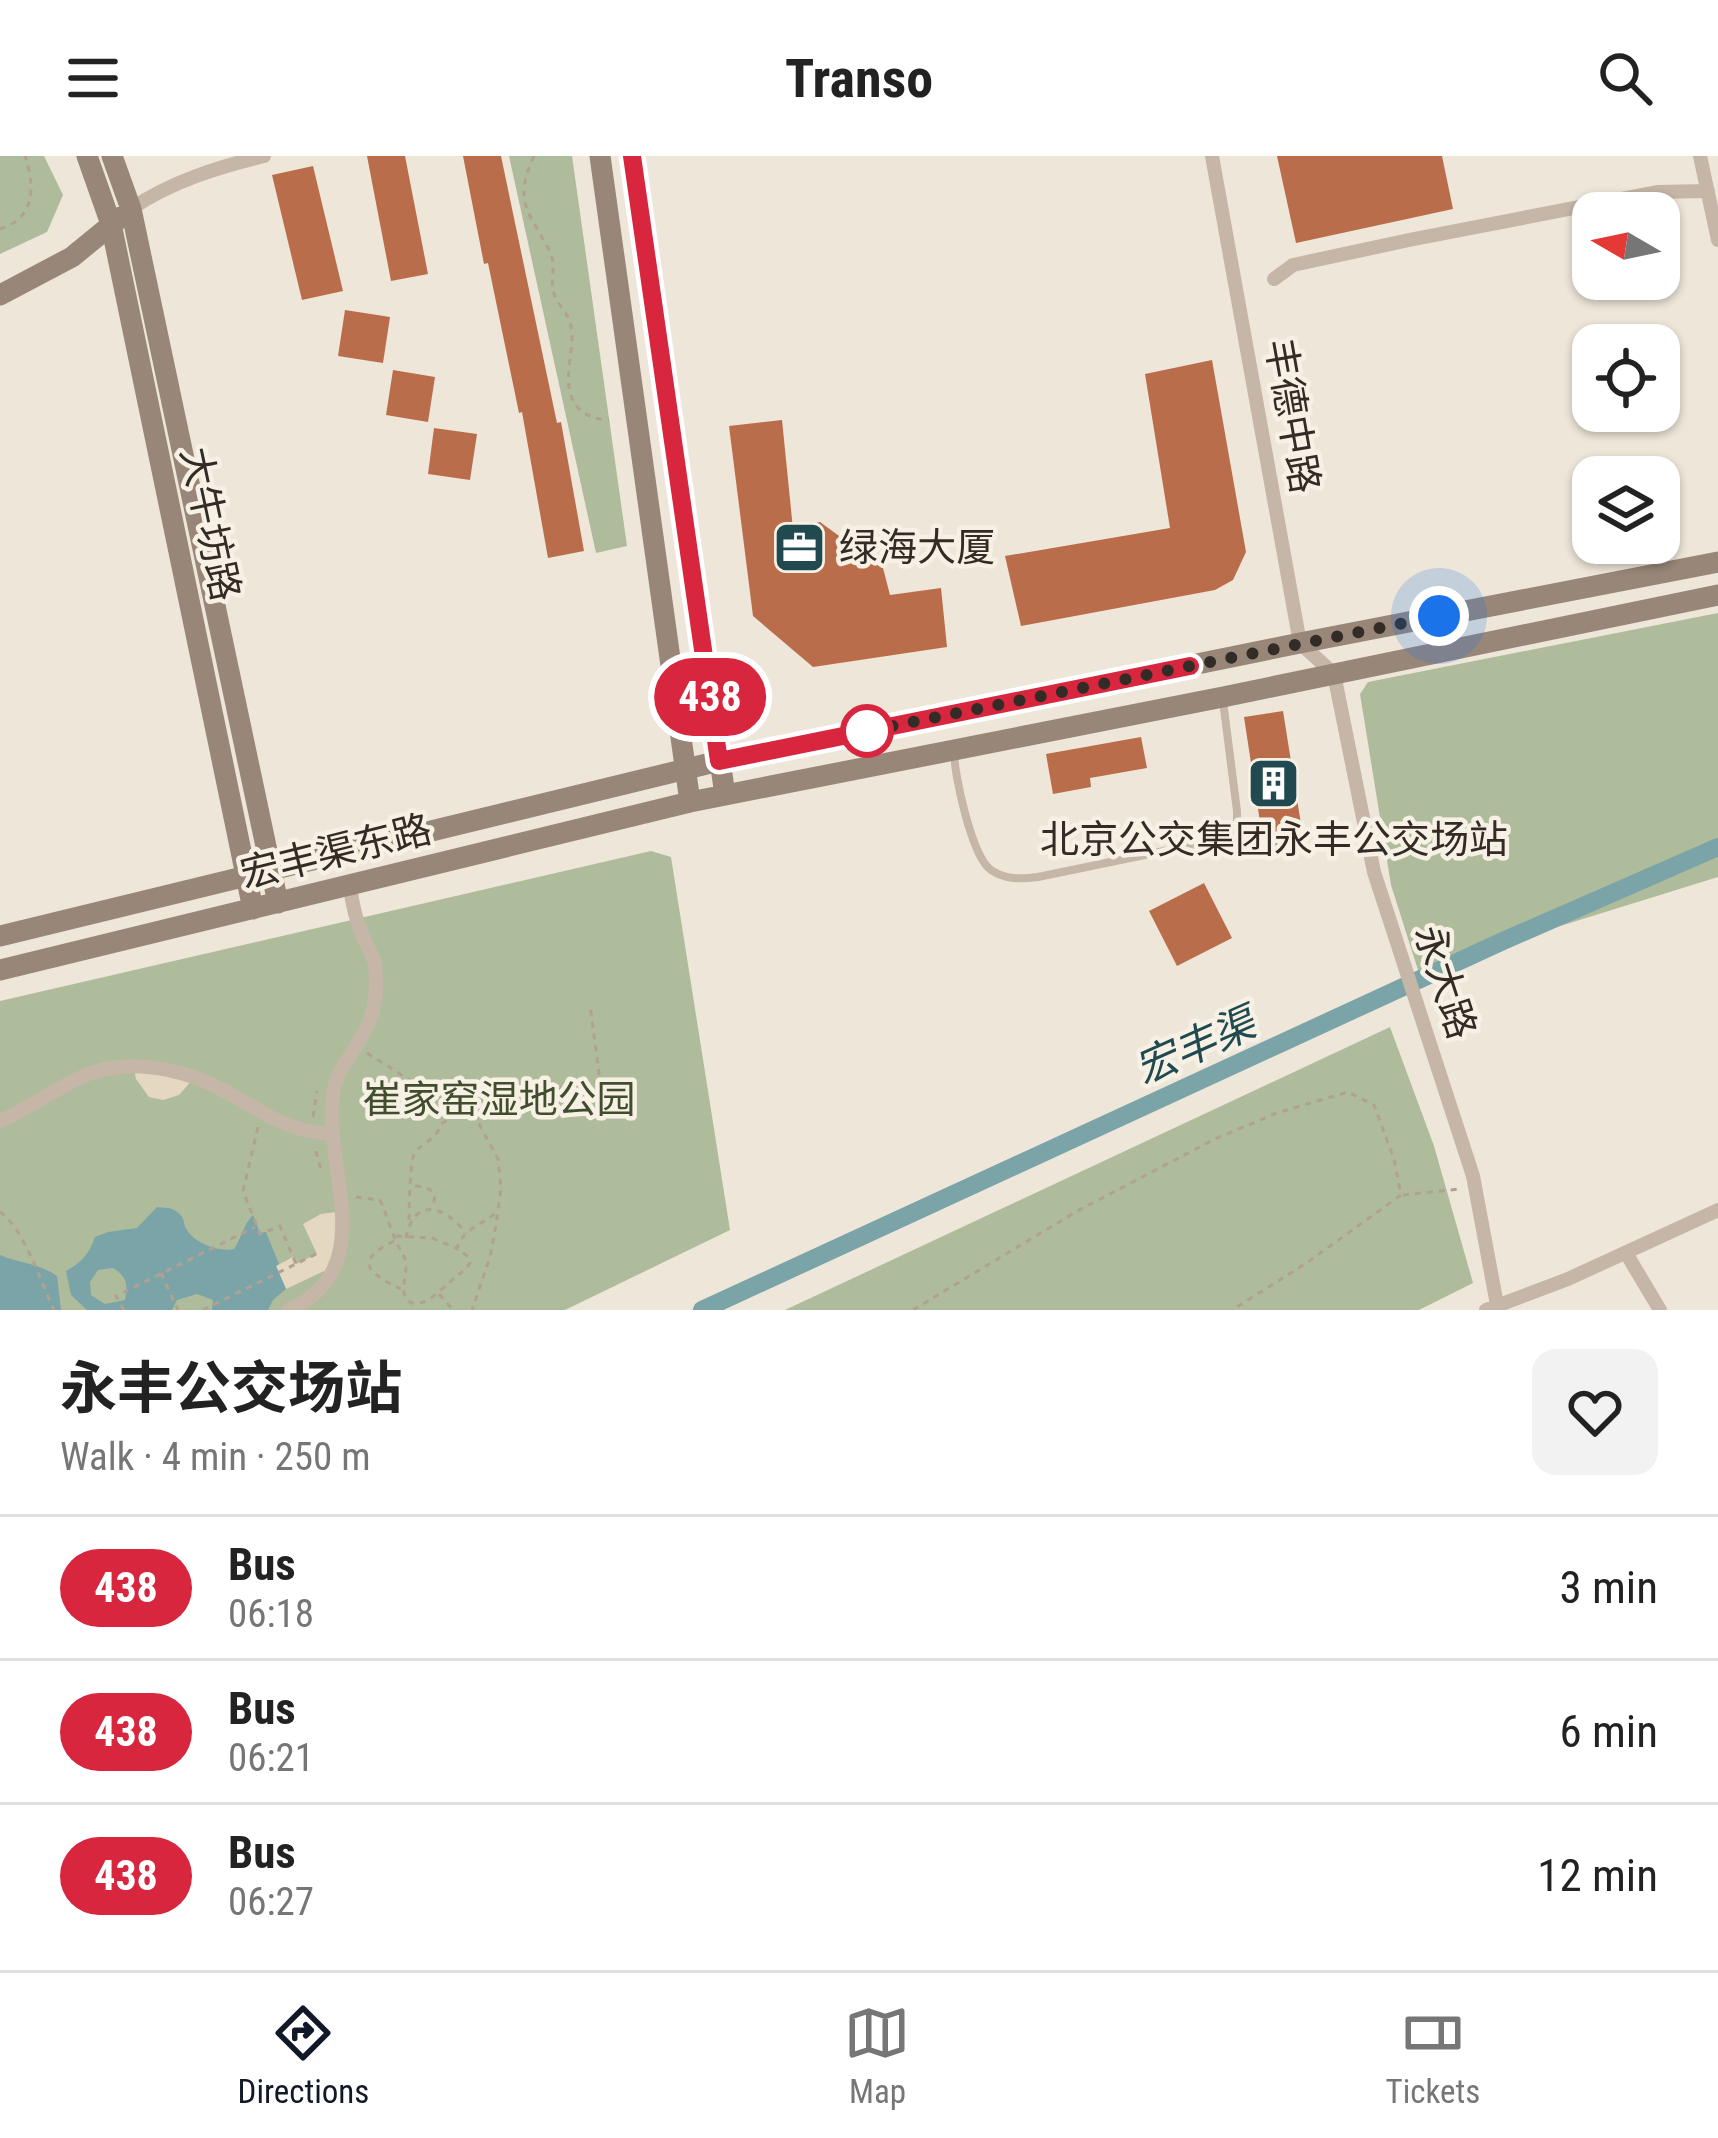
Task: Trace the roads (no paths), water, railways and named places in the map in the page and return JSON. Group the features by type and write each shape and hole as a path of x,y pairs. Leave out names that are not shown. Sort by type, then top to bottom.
{"street":[{"name":"大牛坊路","path":"87,156 111,224 253,909"},
{"name":"大牛坊路","path":"112,156 131,209 278,904"},
{"path":"0,295 72,256 147,198 185,180 264,156"},
{"path":"600,156 690,802"},
{"path":"632,156 725,795"},
{"name":"丰德中路","path":"1212,156 1300,643"},
{"path":"1700,156 1718,240"},
{"path":"1274,279 1293,265 1409,240 1657,192 1708,191"},
{"name":"宏丰渠东路","path":"0,936 719,761 1718,562"},
{"name":"宏丰渠东路","path":"0,970 690,802 1718,595"},
{"path":"1300,643 1334,674"},
{"name":"永大路","path":"1334,674 1374,872 1475,1187 1494,1308"},
{"path":"288,1310 323,1288 344,1235 333,1090 370,1019 375,988 375,962 353,910 350,885"},
{"path":"0,1121 109,1067 154,1068 195,1077 261,1114 314,1133 333,1134"},
{"path":"1494,1308 1568,1280 1718,1210"},
{"path":"1626,1253 1660,1310"}],"lane":[{"path":"954,749 964,810 985,865 1015,880 1038,878 1232,837 1237,811 1223,697"}],"water":[{"path":"157,1207 170,1208 182,1216 196,1239 228,1250 234,1249 253,1215 260,1233 266,1232 286,1289 268,1310 212,1310 213,1300 197,1294 177,1300 172,1310 87,1310 71,1295 66,1271 84,1257 95,1237 137,1228","holes":["98,1270 118,1271 125,1281 125,1300 105,1304 91,1295 90,1282"]},
{"path":"0,1255 57,1276 61,1310 0,1310"}],"waterway":[{"name":"宏丰渠","path":"702,1310 1503,941 1718,847"}],"place":[{"name":"绿海大厦","path":"800,548"},
{"name":"北京公交集团永丰公交场站","path":"1274,783"}],"park label":[{"name":"崔家窑湿地公园","path":"499,1100"}]}
